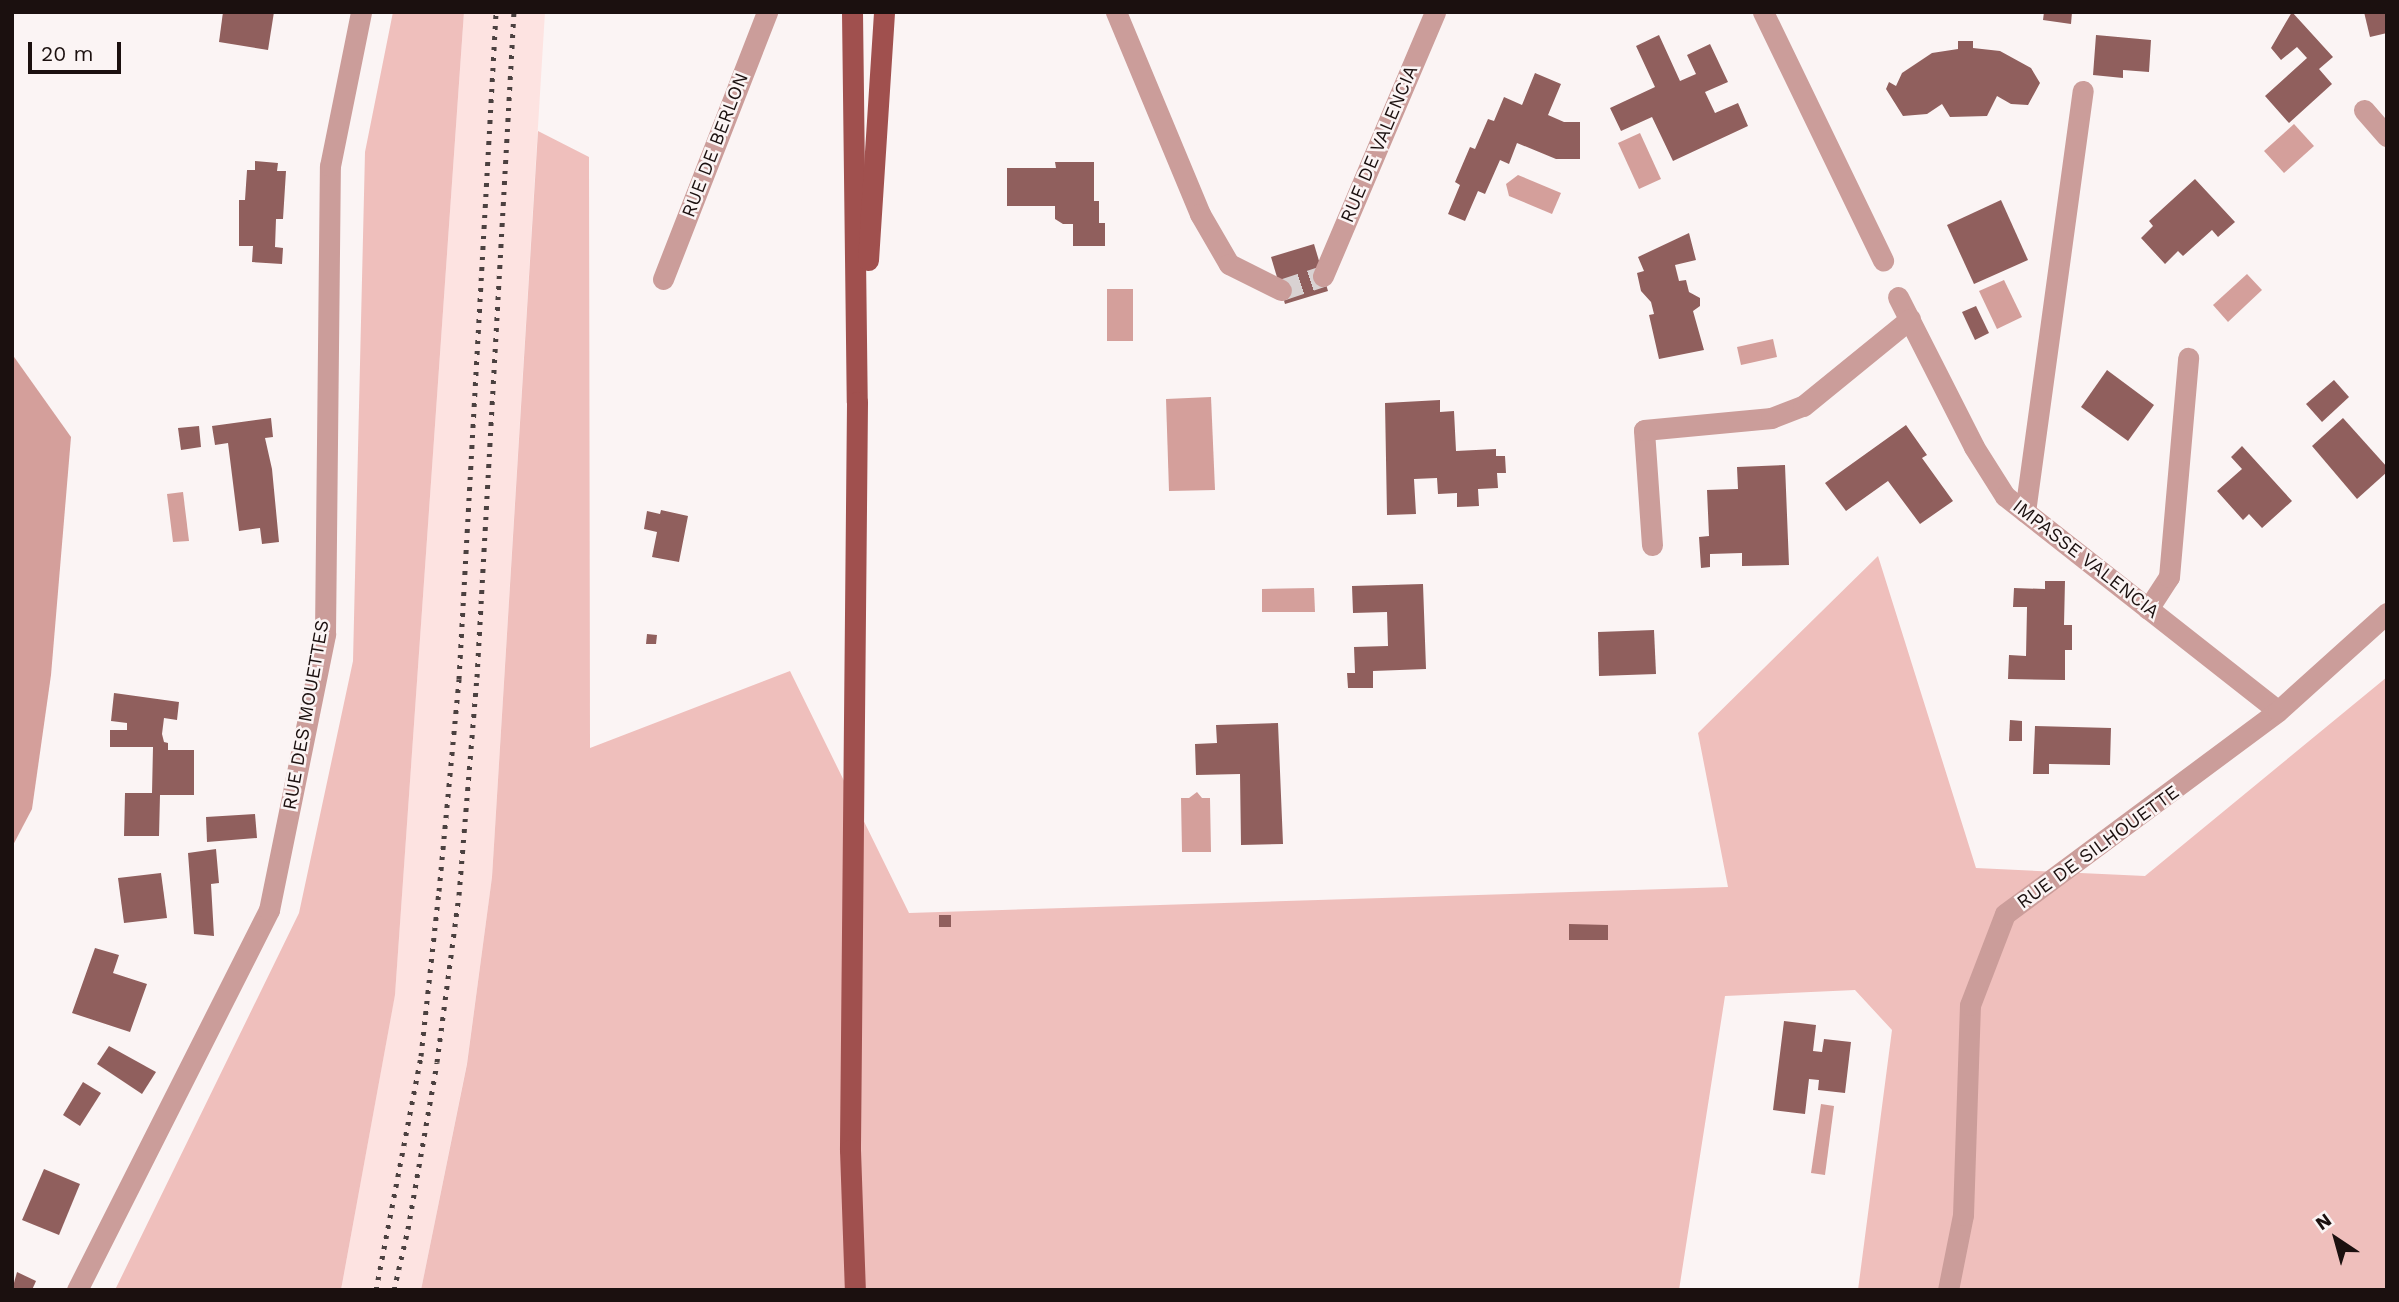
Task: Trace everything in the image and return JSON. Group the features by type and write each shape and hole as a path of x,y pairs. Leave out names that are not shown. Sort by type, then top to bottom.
{"main road":[{"path":"851,12 857,402 850,1150 855,1290"},
{"path":"857,402 884,12"}],"street":[{"name":"RUE DES MOUETTES","path":"77,1290 269,910 325,634 330,166 361,12"},
{"name":"RUE DE BERLON","path":"663,279 767,12"},
{"path":"1116,12 1200,214 1229,264 1281,290"},
{"name":"RUE DE VALENCIA","path":"1324,276 1436,12"},
{"path":"1763,12 1883,260"},
{"path":"2025,512 2082,91"},
{"path":"2364,110 2387,136"},
{"name":"IMPASSE VALENCIA","path":"1898,297 1974,447 2005,496 2278,711"},
{"path":"1652,545 1644,430 1771,418 1803,406 1910,318"},
{"path":"2148,609 2169,577 2188,358"},
{"name":"RUE DE SILHOUETTE","path":"1948,1290 1963,1215 1969,1005 2006,914 2278,711 2387,613"}],"shaded area":[{"path":"393,12 464,12 395,995 341,1290 115,1290 299,913 353,661 365,152"},
{"path":"464,12 545,12 492,877 467,1063 421,1290 341,1290 395,994"},
{"path":"2294,124 2314,146 2284,173 2264,151"},
{"path":"538,131 589,157 590,748 790,671 909,913 1728,887 1698,733 1878,556 1976,868 2145,876 2387,677 2387,1290 1858,1290 1892,1030 1855,990 1725,996 1679,1290 421,1290 467,1064 492,877"},
{"path":"1640,133 1661,179 1639,189 1618,143"},
{"path":"1518,175 1561,193 1552,214 1509,196 1506,184"},
{"path":"2247,274 2262,290 2228,322 2213,305"},
{"path":"2004,280 2022,317 1997,329 1979,291"},
{"path":"1107,289 1133,289 1133,341 1107,341"},
{"path":"1773,339 1777,357 1741,365 1737,347"},
{"path":"12,354 71,437 51,675 32,809 12,847"},
{"path":"1211,397 1215,490 1169,491 1166,399"},
{"path":"183,492 189,541 173,542 167,494"},
{"path":"1314,588 1315,612 1262,612 1262,589"},
{"path":"1197,792 1202,798 1210,798 1211,852 1182,852 1181,798 1189,798"},
{"path":"1821,1104 1834,1106 1825,1175 1811,1173"}],"building":[{"path":"223,12 274,12 268,50 219,42"},
{"path":"2044,12 2072,12 2071,24 2043,20"},
{"path":"2292,12 2333,57 2319,69 2332,84 2289,123 2265,96 2307,58 2297,47 2281,60 2271,48"},
{"path":"2364,12 2387,12 2387,33 2370,37"},
{"path":"1659,35 1680,81 1696,74 1687,55 1710,44 1728,82 1705,92 1715,113 1738,103 1748,126 1673,161 1652,117 1621,131 1610,108 1655,87 1636,46"},
{"path":"2096,35 2151,40 2149,72 2123,70 2123,78 2093,75"},
{"path":"1958,41 1973,41 1973,48 2000,51 2031,68 2040,83 2028,105 2011,104 1997,96 1987,116 1950,117 1942,104 1927,114 1903,116 1886,89 1889,82 1896,86 1902,73 1932,53 1958,49"},
{"path":"1535,73 1561,84 1548,115 1564,122 1580,122 1580,159 1556,159 1517,143 1509,164 1500,160 1485,194 1478,191 1465,221 1448,214 1460,185 1455,182 1470,147 1475,149 1488,119 1494,121 1504,97 1522,105"},
{"path":"255,161 278,163 277,171 286,171 283,219 276,219 275,247 283,248 282,264 252,262 253,246 239,246 239,200 245,200 247,170 255,170"},
{"path":"1055,162 1094,162 1094,201 1099,201 1099,223 1105,223 1105,246 1073,246 1073,224 1063,224 1055,219 1055,206 1007,206 1007,168 1056,168"},
{"path":"2195,179 2235,222 2218,237 2212,230 2183,256 2178,251 2165,264 2141,238 2153,226 2149,221"},
{"path":"2001,200 2028,260 1974,284 1947,225"},
{"path":"1689,233 1696,260 1675,265 1679,281 1686,280 1689,292 1700,298 1700,306 1693,311 1704,350 1659,359 1649,315 1654,314 1651,302 1641,291 1637,273 1644,271 1638,257"},
{"path":"1314,244 1328,291 1285,304 1271,257"},
{"path":"1976,306 1989,333 1975,340 1962,312"},
{"path":"2107,370 2154,405 2128,441 2081,407"},
{"path":"2334,380 2349,397 2322,422 2306,404"},
{"path":"1440,400 1440,412 1454,411 1456,451 1496,449 1496,456 1505,456 1506,473 1497,473 1498,488 1478,489 1479,506 1457,507 1457,493 1438,494 1437,478 1414,479 1416,514 1387,515 1385,403"},
{"path":"271,418 273,437 265,438 272,469 279,542 262,544 260,528 239,531 228,443 215,445 212,426"},
{"path":"2343,418 2387,467 2387,472 2357,499 2312,446"},
{"path":"1906,425 1927,455 1922,458 1953,501 1920,524 1888,481 1846,511 1825,483"},
{"path":"199,426 201,447 181,450 178,428"},
{"path":"2242,446 2292,501 2262,528 2249,514 2243,520 2217,491 2242,469 2231,457"},
{"path":"1785,465 1789,565 1742,566 1742,553 1710,554 1710,567 1701,568 1699,537 1709,536 1707,490 1738,489 1737,467"},
{"path":"661,510 688,516 679,562 652,557 657,532 644,529 647,511 660,514"},
{"path":"2045,581 2065,581 2064,625 2072,625 2072,650 2065,650 2065,680 2008,679 2009,655 2026,656 2027,607 2013,607 2014,588 2045,589"},
{"path":"1423,584 1426,669 1373,671 1373,688 1348,688 1347,673 1355,673 1354,647 1388,646 1387,612 1353,613 1352,586"},
{"path":"1654,630 1656,674 1599,676 1598,632"},
{"path":"647,634 657,635 656,644 646,644"},
{"path":"114,693 179,702 177,720 164,718 162,734 164,742 168,743 168,750 194,750 194,795 160,795 159,836 124,836 125,793 152,793 153,747 110,747 110,730 127,730 127,723 111,721"},
{"path":"2010,720 2022,721 2022,741 2009,741"},
{"path":"1278,723 1283,844 1241,845 1240,774 1196,775 1195,744 1217,743 1216,725"},
{"path":"2035,726 2111,728 2110,765 2049,764 2049,774 2033,774"},
{"path":"255,814 257,838 207,842 206,817"},
{"path":"216,849 219,883 211,884 214,936 194,934 188,853"},
{"path":"161,873 167,918 124,923 118,878"},
{"path":"939,915 951,915 951,927 939,927"},
{"path":"1569,924 1608,925 1608,940 1569,940"},
{"path":"95,948 119,955 113,973 147,984 130,1032 72,1013"},
{"path":"1784,1021 1816,1025 1813,1051 1822,1052 1824,1039 1851,1042 1845,1093 1818,1090 1819,1080 1809,1079 1805,1114 1773,1110"},
{"path":"109,1046 156,1072 142,1094 97,1064"},
{"path":"83,1082 101,1093 80,1126 63,1115"},
{"path":"44,1169 80,1184 59,1235 22,1220"},
{"path":"17,1272 36,1281 32,1290 12,1290"}],"tunnel":[{"path":"1281,290 1323,276"}],"railway":[{"path":"376,1290 421,1056 459,679 496,12"},
{"path":"394,1290 408,1229 437,1062 459,895 477,677 514,12"}]}
